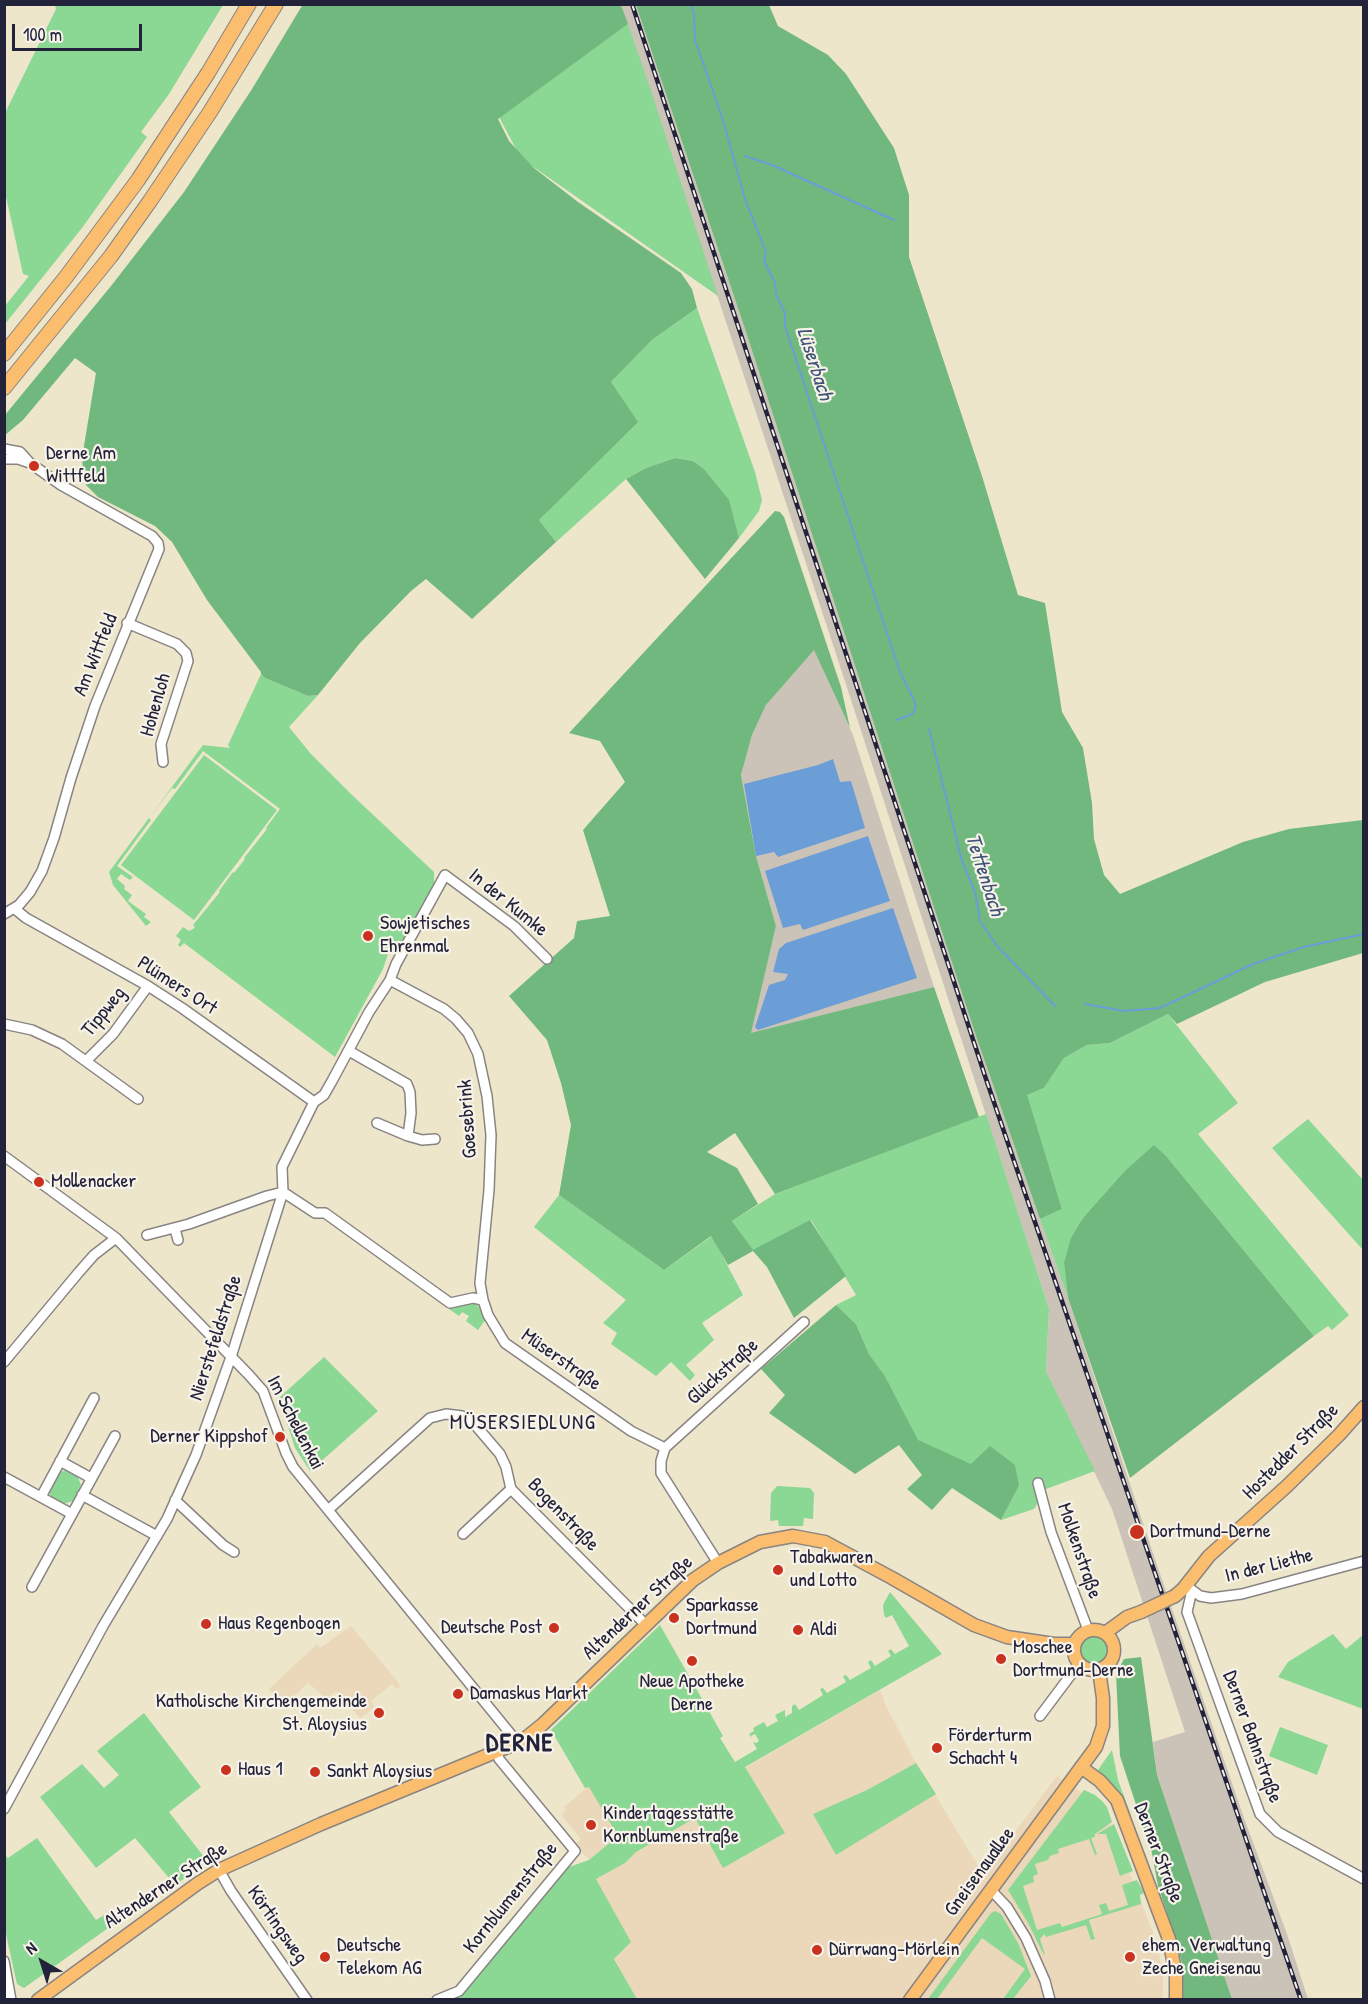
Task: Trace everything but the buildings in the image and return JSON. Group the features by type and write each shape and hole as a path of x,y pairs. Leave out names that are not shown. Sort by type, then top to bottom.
{"highway":[{"path":"4,354 66,277 138,180 208,73 249,4"},
{"path":"4,388 111,256 150,201 210,112 276,4"}],"main road":[{"name":"Hostedder Straße","path":"1105,1633 1127,1617 1189,1588 1209,1556 1339,1435 1364,1407"},
{"name":"Altenderner Straße","path":"38,2000 187,1890 219,1870 312,1828 518,1743 543,1724 681,1591 718,1563 768,1540 793,1536 825,1542 974,1625 1007,1637 1054,1644 1074,1644"},
{"path":"1088,1630 1099,1630 1105,1633 1114,1645 1114,1653 1109,1664 1099,1670 1089,1670 1079,1664 1074,1654 1074,1644 1079,1636 1088,1630"},
{"path":"1081,1767 1096,1747 1103,1726 1103,1698 1099,1670"},
{"name":"Gneisenauallee","path":"910,2000 1081,1767"},
{"name":"Derner Straße","path":"1081,1767 1100,1781 1117,1800 1169,1939 1176,1975 1176,2000"}],"street":[{"name":"Am Wittfeld","path":"4,449 20,452 30,463 62,485 152,536 158,543 159,549 94,706 42,871 30,892 15,909 4,914"},
{"name":"Am Wittfeld","path":"4,459 18,459 30,463"},
{"name":"Hohenloh","path":"128,623 177,644 186,653 188,662 161,744 163,762"},
{"name":"In der Kumke","path":"445,875 514,926 547,959"},
{"name":"Nierstefeldstraße","path":"4,1809 103,1626 157,1536 196,1455 231,1356 283,1192 282,1167 314,1102 324,1095 369,1012 390,980 396,964 445,875"},
{"name":"Plümers Ort","path":"15,909 26,918 148,986 314,1102"},
{"name":"Goesebrink","path":"390,980 444,1009 456,1019 468,1033 478,1054 487,1096 491,1135 488,1200 480,1283 483,1300"},
{"name":"Tippweg","path":"87,1060 113,1034 148,986"},
{"name":"Tippweg","path":"4,1024 47,1035 87,1060 138,1099"},
{"path":"349,1051 407,1084 410,1092 411,1113 408,1136"},
{"path":"377,1123 422,1140 435,1139"},
{"name":"Im Schellenkai","path":"4,1156 116,1238 263,1391 286,1453 294,1467 518,1743"},
{"path":"147,1234 175,1229 283,1192 315,1213 325,1213 450,1303 473,1298 483,1300"},
{"path":"175,1229 178,1240"},
{"path":"4,1362 94,1255 116,1238"},
{"name":"Müserstraße","path":"483,1300 488,1315 505,1343 631,1431 665,1448"},
{"name":"Glückstraße","path":"665,1448 804,1322"},
{"path":"41,1497 94,1398"},
{"name":"Bogenstraße","path":"328,1510 430,1418 446,1414 462,1416 471,1420 500,1454 506,1467 511,1489 646,1625"},
{"path":"32,1587 115,1436"},
{"path":"665,1448 662,1473 718,1563"},
{"path":"60,1461 92,1478"},
{"path":"4,1477 72,1514"},
{"name":"Molkenstraße","path":"1038,1483 1051,1532 1088,1630"},
{"path":"463,1534 511,1489"},
{"path":"82,1496 157,1536"},
{"path":"175,1500 223,1545 234,1552"},
{"name":"In der Liethe","path":"1189,1588 1200,1596 1212,1598 1242,1594 1364,1561"},
{"name":"Derner Bahnstraße","path":"1189,1588 1187,1612 1260,1814 1278,1832 1364,1879"},
{"path":"1040,1716 1079,1664"},
{"name":"Kornblumenstraße","path":"437,2000 459,1991 575,1851 496,1752"},
{"name":"Körtingsweg","path":"219,1870 231,1891 307,2000"},
{"path":"991,1890 1007,1907 1026,1938 1046,1981 1050,2000"},
{"path":"4,1961 11,2000"}],"shaded area":[{"path":"621,5 636,5 744,326 976,1036 1308,1999 1232,1999 1157,1775 1153,1742 1185,1732 1112,1509 1046,1371 1049,1309 840,666"},
{"path":"814,649 853,735 934,987 750,1034 776,926 756,856 741,775 752,735 766,705"},
{"path":"351,1626 400,1686 397,1689 392,1684 371,1701 375,1707 360,1718 336,1691 327,1699 308,1683 283,1706 269,1689 317,1644 320,1648"},
{"path":"880,1690 916,1763 983,1874 1057,1776 1104,1807 1154,1935 1163,1971 1163,1999 637,1999 614,1958 596,1879 625,1863 636,1852 695,1818 739,1860 785,1833 745,1768"},
{"name":"Kindertagesstätte Kornblumenstraße","path":"589,1786 618,1836 589,1860 575,1844 581,1839 561,1815 566,1810 564,1807"}],"green space":[{"path":"303,4 621,5 628,24 498,119 509,141 534,168 578,202 681,273 692,289 697,308 652,340 611,382 638,422 539,520 556,542 472,619 426,579 411,591 360,643 318,695 308,696 265,678 261,674 207,600 172,542 155,526 98,497 84,483 82,458 96,373 75,358 23,420 4,436 5,415 111,286 184,192 252,89"},
{"path":"55,5 223,5 169,94 141,132 147,137 82,228 5,324 5,306 29,276 23,274 5,192 5,113 56,9"},
{"path":"636,5 769,5 778,26 828,55 846,74 894,148 909,195 909,257 982,476 1018,595 1045,603 1062,712 1083,748 1092,803 1094,839 1104,875 1120,894 1243,842 1289,829 1363,820 1363,953 1265,982 1177,1024 1168,1014 1110,1043 1087,1045 1064,1058 1044,1088 1027,1095 1062,1209 1040,1219 976,1036 744,326"},
{"path":"628,24 718,296 525,161 499,117"},
{"path":"697,308 755,472 762,500 759,511 739,538 728,500 704,469 693,461 675,458 646,468 626,479 556,542 539,520 555,503 611,382 652,340"},
{"path":"675,458 693,461 704,469 729,500 739,538 705,579 626,479 646,468"},
{"path":"775,511 780,512 784,517 841,687 850,728 814,650 766,705 752,735 741,775 756,856 776,926 751,1033 934,987 979,1117 775,1194 735,1133 707,1152 737,1168 758,1204 732,1221 753,1250 810,1220 846,1276 794,1318 767,1267 753,1251 728,1265 711,1236 664,1270 559,1195 571,1125 561,1083 547,1040 509,996 574,938 577,921 610,916 583,830 625,782 600,741 569,733"},
{"path":"261,674 265,678 308,696 318,695 289,727 311,754 351,794 434,872 434,884 397,952 390,948 383,969 335,1057 184,943 180,947 178,945 181,940 176,936 183,927 189,931 195,927 193,925 245,859 280,809 203,751 175,789 172,788 149,818 151,820 117,866 133,877 130,880 121,874 117,879 132,895 128,901 146,914 144,917 151,922 146,926 113,885 109,872 203,745 230,748 228,745"},
{"path":"204,755 277,810 194,920 121,865"},
{"path":"1168,1014 1238,1103 1198,1134 1349,1315 1332,1330 1328,1326 1314,1336 1167,1157 1104,1196 1083,1218 1064,1263 1068,1298 1040,1219 1062,1209 1026,1095 1044,1088 1064,1058 1087,1045 1110,1043"},
{"path":"986,1114 1049,1309 1046,1371 1095,1471 1046,1489 1034,1509 1001,1520 1019,1486 918,1441 885,1376 869,1354 856,1324 836,1305 856,1295 811,1220 753,1251 732,1221 775,1194"},
{"path":"1308,1119 1363,1180 1363,1250 1272,1148"},
{"path":"1154,1145 1167,1157 1314,1336 1130,1478 1068,1298 1064,1263 1071,1238 1083,1218 1125,1171"},
{"path":"559,1195 664,1270 712,1236 743,1295 702,1323 714,1340 686,1365 695,1375 690,1381 671,1362 656,1376 611,1344 617,1333 603,1323 626,1300 534,1227"},
{"path":"471,1302 478,1306 486,1319 478,1330 466,1321 469,1316 462,1312 459,1316 449,1309 452,1305"},
{"path":"836,1305 856,1324 869,1354 885,1376 918,1440 971,1464 990,1446 1015,1465 1019,1486 1001,1520 952,1488 932,1510 907,1489 922,1475 899,1445 855,1474 769,1413 785,1395 761,1369"},
{"path":"324,1357 378,1411 310,1471 295,1448 279,1398"},
{"path":"67,1470 77,1475 81,1485 73,1501 63,1504 52,1498 49,1492 59,1472"},
{"path":"777,1486 810,1488 814,1493 813,1519 804,1518 803,1526 779,1526 778,1520 770,1521 771,1493"},
{"path":"890,1592 942,1654 745,1767 785,1833 723,1868 695,1818 636,1852 625,1863 596,1879 631,1942 614,1959 637,1999 452,2000 460,1996 569,1867 589,1860 618,1836 589,1787 585,1788 551,1730 660,1625 723,1736 720,1738 735,1762 757,1749 753,1742 759,1741 755,1734 751,1736 752,1739 749,1734 754,1731 753,1728 764,1722 767,1727 778,1721 775,1715 785,1710 785,1717 792,1713 792,1706 795,1704 799,1710 823,1695 820,1689 823,1688 827,1693 846,1682 843,1676 846,1675 850,1680 871,1668 868,1662 871,1660 875,1666 891,1656 888,1651 891,1649 895,1654 909,1646 892,1615 886,1618 884,1615 883,1605"},
{"path":"1333,1634 1346,1649 1363,1635 1363,1709 1278,1677 1288,1662"},
{"path":"1093,1636 1103,1640 1107,1650 1103,1660 1093,1664 1083,1660 1079,1650 1083,1640"},
{"path":"1141,1657 1157,1775 1232,1999 1183,1999 1182,1964 1176,1939 1158,1886 1152,1853 1120,1756 1116,1674 1124,1659"},
{"path":"144,1713 201,1787 169,1812 208,1862 175,1885 135,1838 96,1868 40,1797 82,1764 104,1788 119,1775 97,1751"},
{"path":"1280,1727 1328,1745 1317,1775 1269,1756"},
{"path":"1112,1750 1118,1780 1130,1813 1128,1814 1113,1786 1098,1770"},
{"path":"916,1763 936,1794 836,1855 813,1814 867,1790"},
{"path":"1084,1790 1102,1801 1107,1807 1112,1822 1091,1838 1097,1854 1095,1855 1089,1839 1058,1849 1059,1853 1035,1864 1038,1874 1033,1876 1034,1882 1023,1886 1037,1930 1060,1923 1062,1927 1102,1914 1099,1905 1106,1903 1109,1911 1128,1905 1122,1885 1137,1880 1144,1893 1140,1895 1141,1904 1089,1920 1095,1939 1091,1940 1086,1925 1046,1937 1044,1934 1040,1939 1044,1955 1008,1890"},
{"path":"1114,1824 1133,1871 1120,1876 1106,1834 1097,1834"},
{"path":"37,1838 96,1920 111,1911 118,1921 24,1988 17,1984 4,1918 5,1855 8,1858"},
{"path":"995,1911 1001,1914 1018,1943 1031,1976 1013,1999 1003,1999 1025,1969 982,1938 937,1999 928,1999 991,1913"}],"water":[{"path":"833,759 840,782 851,781 865,828 778,857 774,852 756,856 744,784"},
{"path":"868,836 890,901 803,930 800,924 783,928 765,871"},
{"path":"893,908 917,978 758,1030 755,1027 769,985 785,980 788,974 773,972 779,949 786,943"}],"waterway":[{"name":"Lüserbach","path":"691,4 694,14 695,40 723,120 745,199 766,252 764,261 775,283 776,294 785,313 785,326 900,672 914,700 916,708 912,714 897,720"},
{"path":"745,156 772,165 894,220"},
{"name":"Tettenbach","path":"929,729 962,861 975,892 980,921 997,946 1055,1006"},
{"name":"Tettenbach","path":"1085,1004 1124,1011 1160,1008 1253,964 1304,947 1364,934"}],"railway":[{"path":"632,4 985,1076 1301,2000"}],"place":[{"name":"Derne Am Wittfeld","path":"34,466"},
{"name":"Sowjetisches Ehrenmal","path":"368,936"},
{"name":"Mollenacker","path":"39,1182"},
{"name":"Derner Kippshof","path":"280,1437"},
{"name":"Dortmund-Derne","path":"1137,1532"},
{"name":"Tabakwaren und Lotto","path":"778,1570"},
{"name":"Sparkasse Dortmund","path":"674,1618"},
{"name":"Haus Regenbogen","path":"206,1624"},
{"name":"Deutsche Post","path":"554,1628"},
{"name":"Aldi","path":"798,1630"},
{"name":"Moschee Dortmund-Derne","path":"1001,1659"},
{"name":"Neue Apotheke Derne","path":"692,1661"},
{"name":"Damaskus Markt","path":"458,1694"},
{"name":"Katholische Kirchengemeinde St. Aloysius","path":"379,1713"},
{"name":"Förderturm Schacht 4","path":"937,1748"},
{"name":"Haus 1","path":"226,1770"},
{"name":"Sankt Aloysius","path":"315,1772"},
{"name":"Kindertagesstätte Kornblumenstraße","path":"591,1825"},
{"name":"Dürrwang-Mörlein","path":"817,1950"},
{"name":"Deutsche Telekom AG","path":"325,1957"},
{"name":"ehem. Verwaltung Zeche Gneisenau","path":"1130,1957"}],"district":[{"name":"MÜSERSIEDLUNG","path":"523,1423"},
{"name":"DERNE","path":"520,1744"}]}
